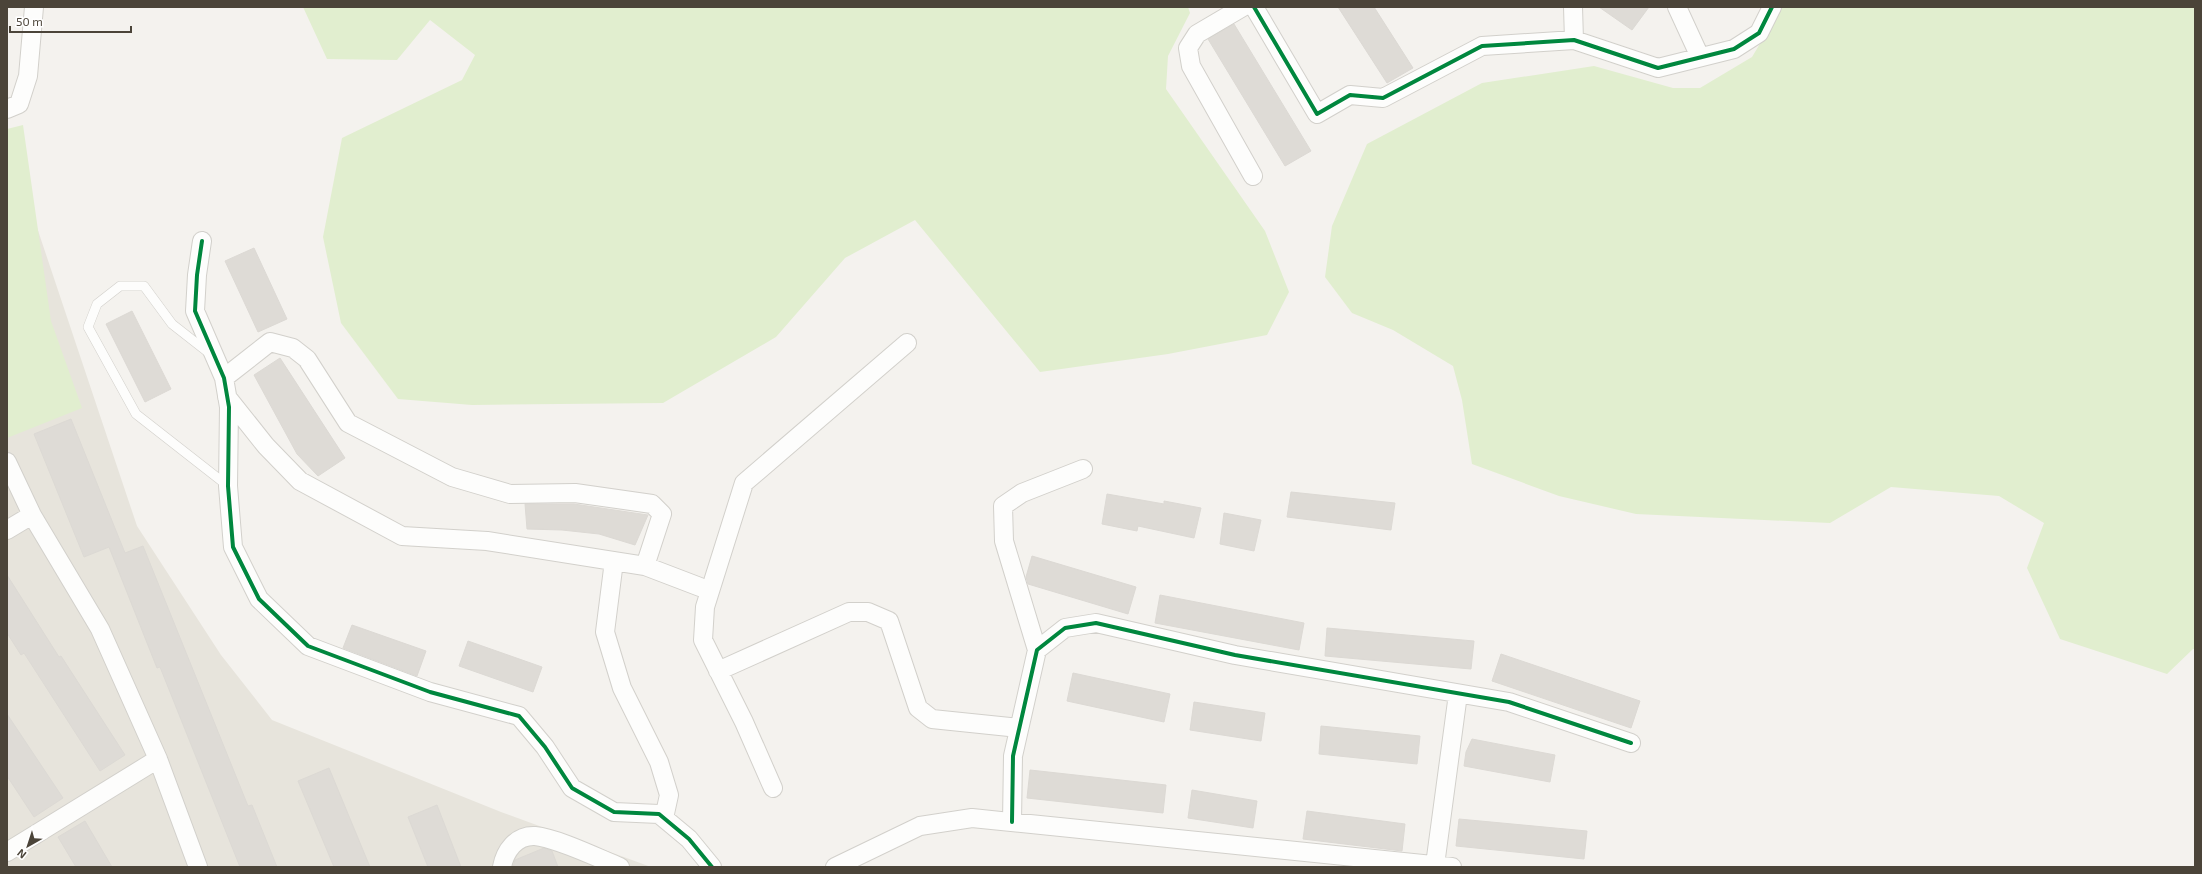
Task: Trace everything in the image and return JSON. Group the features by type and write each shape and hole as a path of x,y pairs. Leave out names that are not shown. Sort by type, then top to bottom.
{"street":[{"path":"7,109 19,104 28,76 34,7"},
{"path":"1243,7 1197,34 1188,48 1191,66 1253,176"},
{"path":"1254,7 1316,114 1350,95 1383,98 1482,46 1574,40 1658,68 1734,49 1759,33 1772,7"},
{"path":"1573,7 1574,40"},
{"path":"1677,7 1700,57"},
{"path":"202,240 197,275 195,311 224,378 229,407 228,486 233,547 259,599 308,646 430,692 519,716 544,747 572,788 614,812 659,814 689,839 712,867"},
{"path":"224,378 270,342 293,348 307,359 348,423 452,477 510,494 576,493 652,504 662,514 645,566"},
{"path":"773,788 703,640 705,607 744,483 907,343"},
{"path":"227,397 266,446 300,481 402,536 487,542 645,566 700,587"},
{"path":"7,462 32,515 100,629 158,759 198,867"},
{"path":"1012,822 1013,756 1037,650 1004,541 1003,506 1022,493 1083,469"},
{"path":"7,530 32,515"},
{"path":"614,562 605,632 622,688 659,762 668,795 664,818"},
{"path":"718,671 849,612 868,612 889,621 918,708 932,719 1019,728"},
{"path":"1037,650 1065,628 1096,623 1235,655 1509,702 1631,743"},
{"path":"835,867 920,826 972,818 1444,866 1458,694"},
{"path":"7,852 158,759"},
{"path":"502,867 504,855 514,843 534,836 565,845 620,867"}],"lane":[{"path":"215,358 172,324 144,286 120,286 97,304 88,327 136,414 228,486"}],"shaded area":[{"path":"7,138 137,526 221,655 272,720 501,812 651,867 7,867"}],"green space":[{"path":"303,7 1188,7 1190,13 1168,56 1166,89 1265,231 1289,292 1267,335 1168,354 1040,372 915,220 845,258 776,337 663,403 472,405 398,399 341,323 323,237 342,138 462,80 475,55 430,20 397,60 327,59"},
{"path":"1782,7 2195,7 2195,649 2193,649 2167,674 2060,639 2027,568 2044,523 1999,496 1891,487 1830,523 1636,514 1559,496 1472,464 1462,400 1453,366 1393,330 1352,313 1325,277 1332,226 1367,144 1482,83 1594,66 1673,88 1700,88 1752,57"},
{"path":"23,125 51,321 82,408 7,438 7,129"}],"building":[{"path":"1338,7 1374,7 1413,68 1387,83"},
{"path":"1599,7 1649,7 1632,30"},
{"path":"1234,24 1311,151 1285,166 1208,39"},
{"path":"254,248 287,319 258,332 225,261"},
{"path":"132,311 171,389 145,402 106,324"},
{"path":"280,358 345,458 318,476 297,454 254,375"},
{"path":"71,419 125,553 143,546 248,806 252,805 277,867 240,867 160,667 157,668 109,547 84,557 34,434"},
{"path":"1291,492 1395,503 1391,530 1287,517"},
{"path":"1107,494 1164,504 1164,501 1201,508 1194,538 1138,526 1137,531 1102,524"},
{"path":"525,504 574,504 648,515 635,545 599,534 562,530 527,529"},
{"path":"1224,513 1261,520 1254,551 1220,544"},
{"path":"1032,556 1136,587 1128,614 1028,584 1026,577"},
{"path":"7,575 59,657 61,656 125,755 100,771 24,653 21,655 7,633"},
{"path":"1160,595 1304,623 1299,650 1155,623"},
{"path":"352,625 426,651 417,676 343,648"},
{"path":"1327,628 1474,641 1471,669 1325,656"},
{"path":"468,641 542,667 533,692 459,666"},
{"path":"1501,654 1640,701 1631,728 1492,681"},
{"path":"1073,673 1170,694 1164,722 1067,701"},
{"path":"1194,702 1265,713 1261,741 1190,730"},
{"path":"7,714 63,798 34,817 7,776"},
{"path":"1321,726 1420,736 1417,764 1319,754"},
{"path":"1472,739 1555,755 1550,782 1464,766 1466,752"},
{"path":"329,768 370,867 334,867 298,781"},
{"path":"1030,770 1166,785 1163,813 1027,798"},
{"path":"1192,790 1257,801 1253,828 1188,818"},
{"path":"437,805 461,867 428,867 408,817"},
{"path":"1307,811 1405,824 1402,851 1303,839"},
{"path":"1459,819 1587,831 1584,859 1456,846"},
{"path":"85,821 112,867 76,867 58,837"},
{"path":"544,848 552,851 558,867 513,867 515,860"}],"cycle path":[{"path":"1254,7 1317,114 1350,95 1383,98 1482,46 1574,40 1658,68 1734,49 1759,33 1772,7"},
{"path":"202,241 197,275 195,311 224,378 229,407 228,486 233,547 259,599 308,646 430,692 519,716 545,747 572,788 614,812 659,814 689,839 712,867"},
{"path":"1012,822 1013,756 1037,650 1065,628 1096,623 1235,655 1509,702 1631,743"}]}
